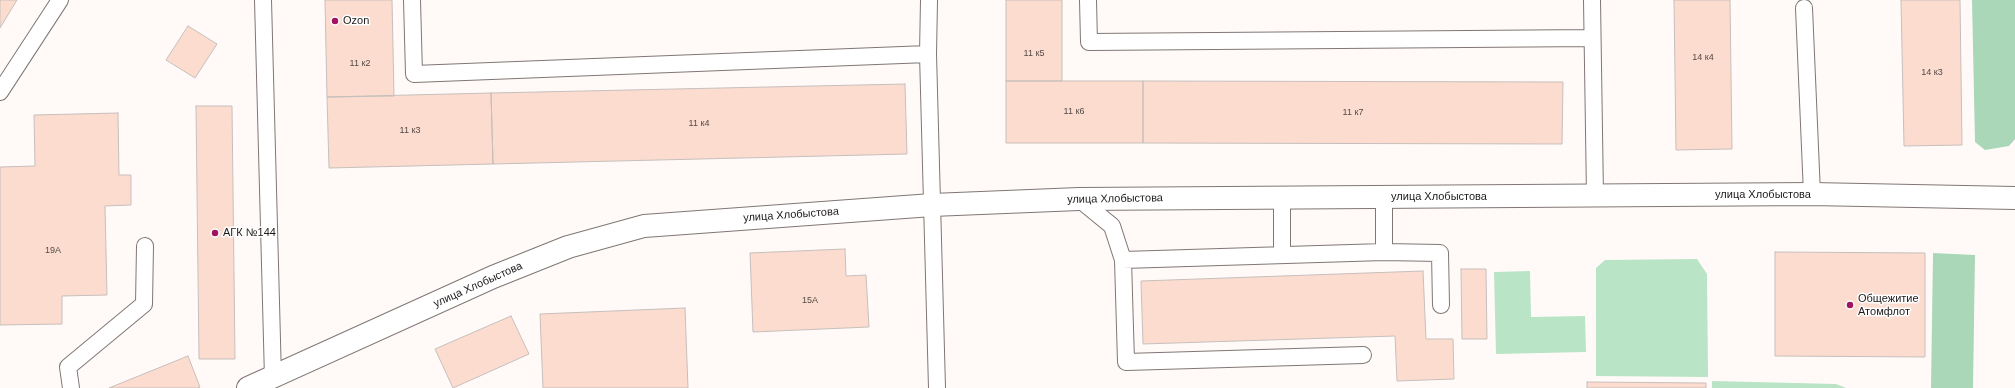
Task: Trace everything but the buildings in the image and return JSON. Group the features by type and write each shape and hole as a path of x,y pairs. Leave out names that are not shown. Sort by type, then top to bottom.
{"street":[{"name":"улица Хлобыстова","path":"248,388 273,378 493,276 568,247 644,226 932,205 1079,199 1812,194 2015,198"}],"lane":[{"path":"0,92 60,0"},
{"path":"263,0 273,378"},
{"path":"412,0 414,74 928,54"},
{"path":"929,0 928,54 937,388"},
{"path":"1088,0 1089,42 1592,38"},
{"path":"1592,0 1595,196"},
{"path":"1804,8 1812,194"},
{"path":"1384,197 1384,252"},
{"path":"1282,198 1282,255"},
{"path":"1079,199 1112,226 1123,260 1126,362 1363,355"},
{"path":"70,388 68,366 144,304 145,246"},
{"path":"1123,260 1384,252 1440,253 1441,305"}],"green space":[{"path":"1972,0 2015,0 2015,139 2009,146 1985,150 1975,142"},
{"path":"1933,253 1975,255 1973,388 1931,388"},
{"path":"1697,259 1707,274 1708,377 1596,376 1596,268 1605,260"},
{"path":"1530,271 1531,317 1585,316 1586,352 1496,354 1494,272"},
{"path":"1712,381 1836,384 1846,388 1712,388"}],"place":[{"name":"Ozon","path":"335,21"},
{"name":"АГК №144","path":"215,233"},
{"name":"Общежитие Атомфлот","path":"1850,305"}]}
